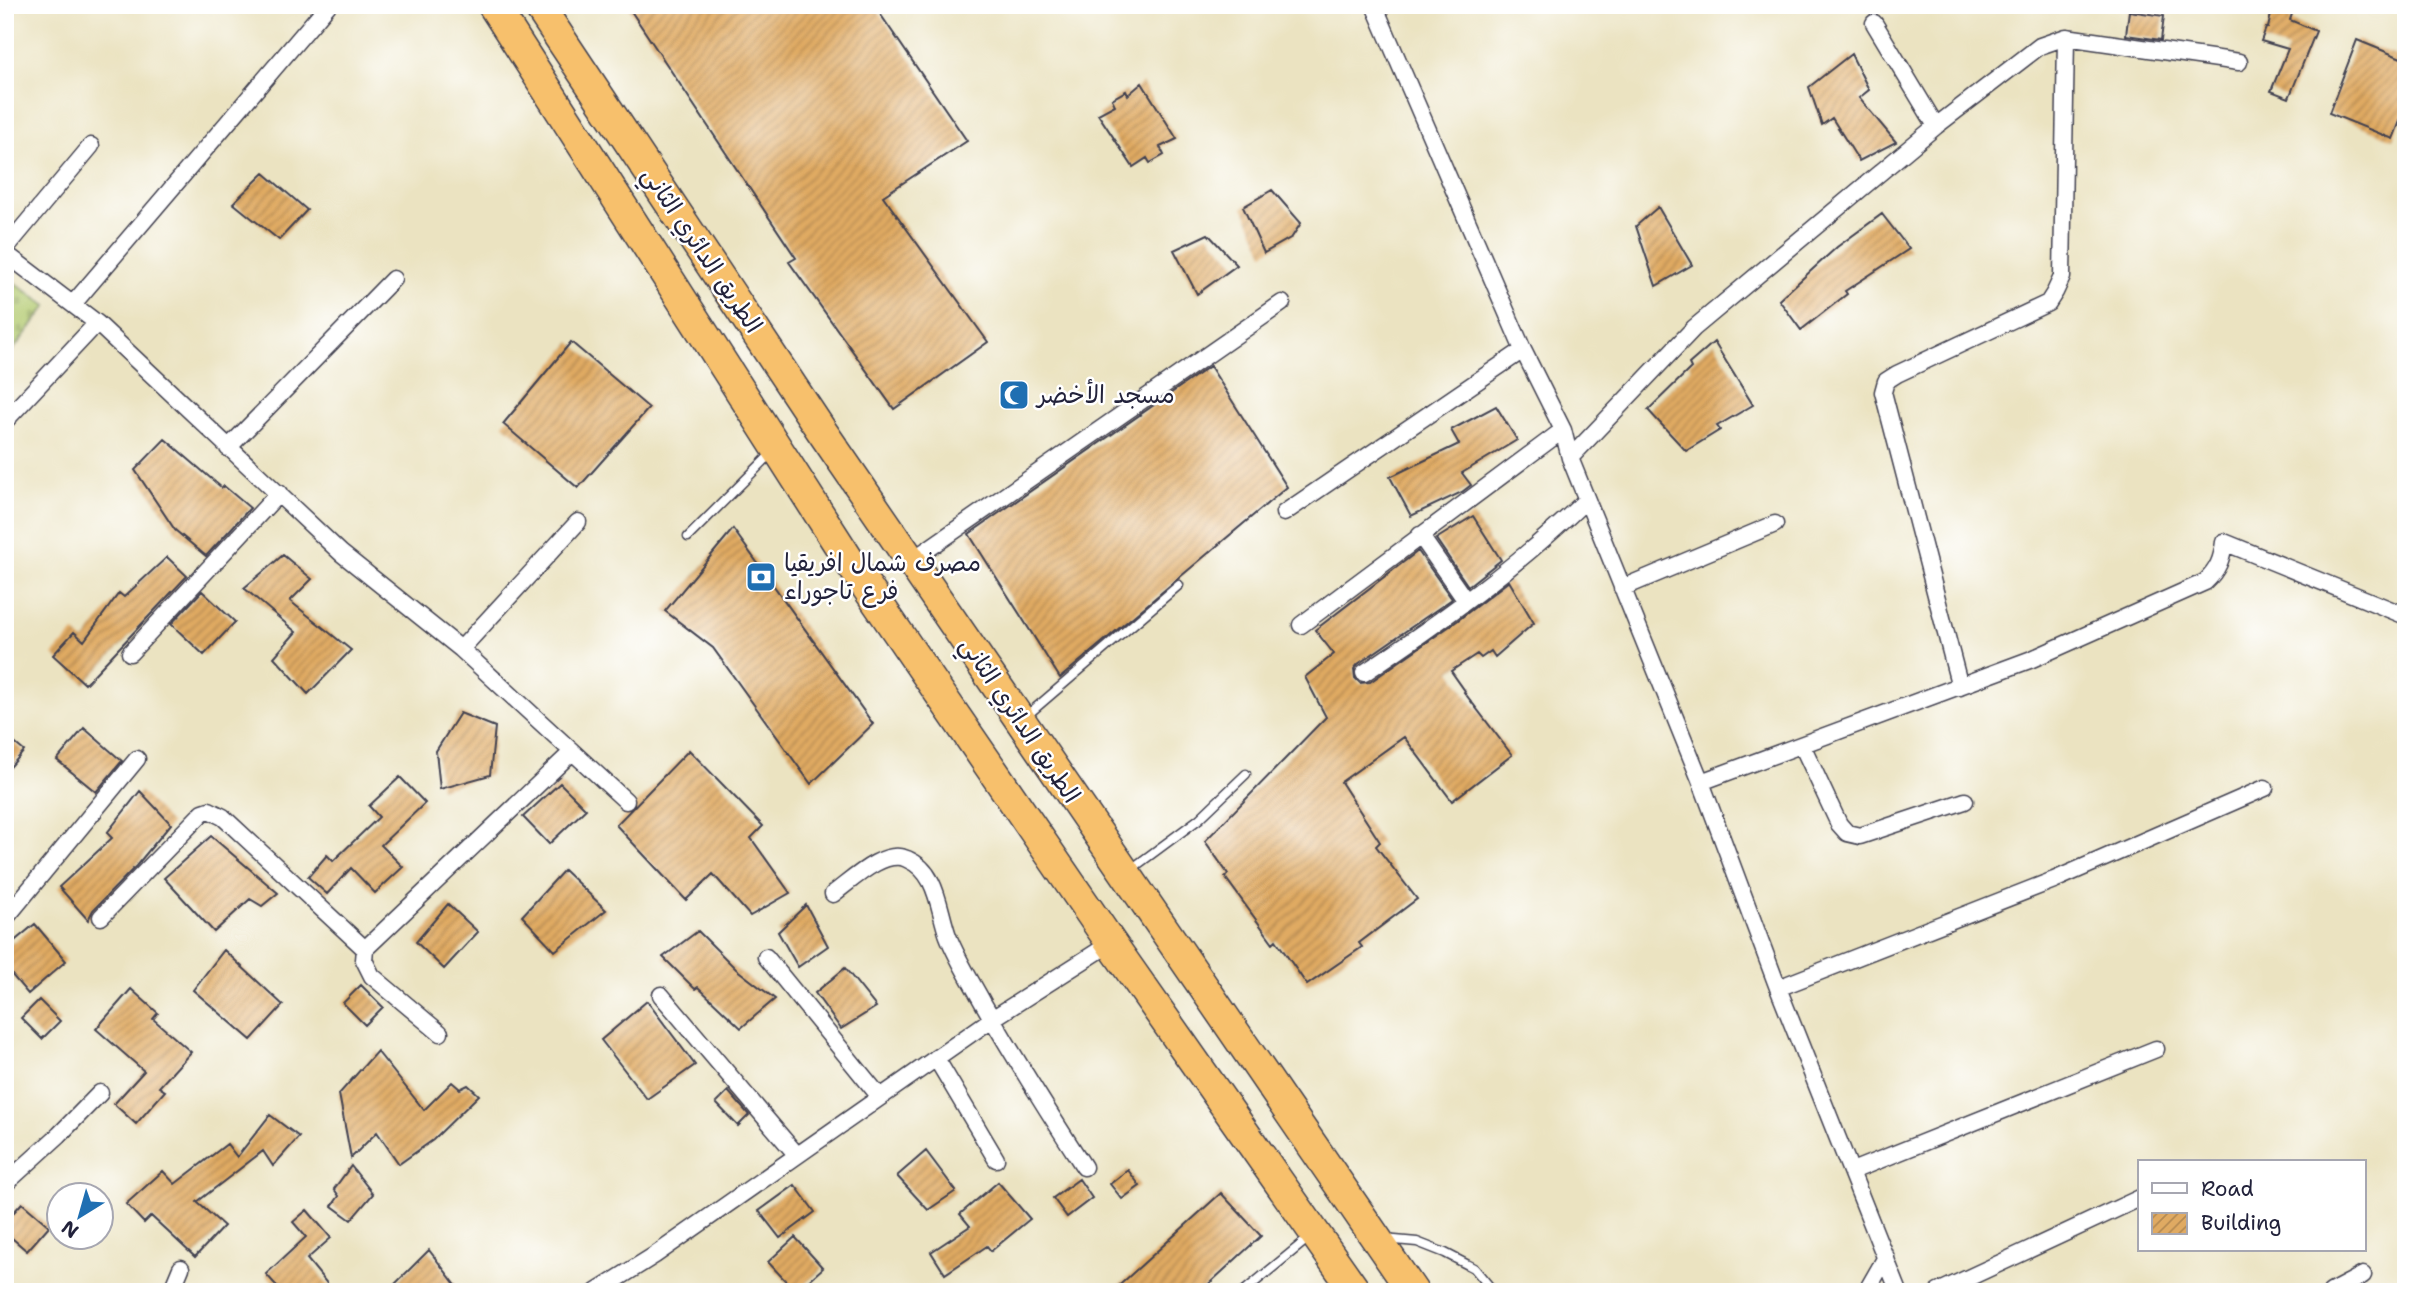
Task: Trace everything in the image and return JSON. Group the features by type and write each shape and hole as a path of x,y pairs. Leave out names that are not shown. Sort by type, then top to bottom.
{"highway":[{"name":"الطريق الدائري الثاني","path":"493,5 857,573 1111,943 1356,1292"},
{"name":"الطريق الدائري الثاني","path":"538,5 821,430 1413,1292"},
{"path":"716,354 738,350 746,345 755,330"},
{"path":"776,449 783,435 796,426 811,426 821,430"}],"street":[{"path":"73,304 328,5"},
{"path":"1374,5 1523,350 1563,430 1586,500 1701,782 1778,988 1899,1292"},
{"path":"1874,23 1936,126"},
{"path":"1960,687 1883,392 1886,381 1896,374 2048,303 2055,292 2062,277 2066,37"},
{"path":"1570,458 1694,328 1936,126 2040,46 2066,37 2239,62"},
{"path":"91,146 5,251 97,323 341,554 461,649 626,802"},
{"path":"228,448 393,279"},
{"path":"911,561 1282,303"},
{"path":"5,421 97,323"},
{"path":"1284,513 1523,350"},
{"path":"1301,625 1563,430"},
{"path":"130,653 279,494"},
{"path":"1364,673 1466,601 1545,540 1586,500"},
{"path":"461,649 578,522"},
{"path":"1622,588 1775,524"},
{"path":"1420,536 1466,601"},
{"path":"1701,782 2032,659 2205,582 2216,572 2224,542 2406,616"},
{"path":"1802,745 1839,824 1847,834 1860,836 1965,801"},
{"path":"440,1033 372,976 363,960 365,948 571,753"},
{"path":"5,919 137,759"},
{"path":"1778,988 2054,880 2265,788"},
{"path":"101,917 209,810 223,817 365,948"},
{"path":"833,894 882,859 907,859 920,869 937,894 948,935 992,1019 1084,1167"},
{"path":"596,1292 655,1255 992,1019 1111,943"},
{"path":"766,957 880,1097"},
{"path":"661,995 796,1154"},
{"path":"1852,1171 2156,1049"},
{"path":"936,1058 996,1159"},
{"path":"5,1184 100,1093"},
{"path":"1938,1292 2138,1199"},
{"path":"1866,1292 1886,1257"},
{"path":"171,1292 181,1268"},
{"path":"2331,1292 2363,1275"}],"lane":[{"path":"688,537 776,449"},
{"path":"1021,721 1179,584"},
{"path":"1125,873 1199,819 1246,774"},
{"path":"1243,1292 1315,1233"},
{"path":"1376,1238 1417,1242 1445,1253 1474,1268 1494,1292"}],"green space":[{"path":"5,276 47,306 5,360"}],"building":[{"path":"627,5 874,5 967,141 883,196 988,342 894,409 789,262 796,258"},
{"path":"2273,5 2295,5 2290,20 2316,31 2289,98 2271,91 2288,49 2261,41 2268,28"},
{"path":"2129,11 2164,16 2161,40 2126,35"},
{"path":"2357,40 2406,60 2406,106 2393,139 2329,113"},
{"path":"1851,54 1869,90 1859,98 1896,142 1859,161 1832,118 1822,125 1809,87"},
{"path":"1142,83 1177,139 1160,147 1164,155 1150,163 1147,158 1133,167 1098,114 1115,105 1112,99 1126,91 1128,95"},
{"path":"264,173 307,210 279,240 233,203"},
{"path":"1272,190 1301,223 1292,237 1264,253 1243,207"},
{"path":"1658,207 1692,265 1656,286 1636,226"},
{"path":"1882,214 1909,249 1845,291 1847,294 1801,330 1779,300 1837,247"},
{"path":"1208,234 1237,265 1197,294 1174,250"},
{"path":"571,342 649,408 578,488 503,424"},
{"path":"1714,342 1753,405 1717,426 1720,430 1686,451 1648,410 1691,368 1689,364"},
{"path":"1210,366 1287,487 1060,678 969,534"},
{"path":"1496,406 1517,440 1462,473 1471,485 1462,492 1411,516 1390,477 1459,444 1451,430"},
{"path":"165,439 222,488 224,486 250,508 206,556 175,530 135,470"},
{"path":"1473,516 1501,560 1468,586 1436,539"},
{"path":"733,529 873,724 811,784 713,648 665,611"},
{"path":"1418,551 1452,599 1358,664 1354,669 1355,678 1360,683 1370,682 1509,581 1534,623 1495,657 1491,651 1481,658 1477,654 1451,671 1512,755 1452,801 1404,737 1341,782 1380,842 1376,846 1417,899 1359,943 1362,947 1307,985 1276,940 1273,943 1225,877 1228,874 1205,841 1326,717 1305,677 1334,654 1315,630"},
{"path":"283,555 312,579 290,601 351,650 308,694 274,657 296,632 244,588"},
{"path":"167,557 187,576 85,684 53,655 74,632 84,641 119,593 124,597"},
{"path":"202,591 235,622 204,655 171,624"},
{"path":"460,713 495,727 490,775 440,789 436,751"},
{"path":"84,728 122,761 96,792 57,760"},
{"path":"5,735 24,751 5,773"},
{"path":"689,750 763,826 751,838 790,893 750,916 713,874 686,900 616,825"},
{"path":"400,777 425,803 381,845 403,867 375,893 351,868 327,894 308,877 327,855 333,861 379,817 369,806"},
{"path":"560,783 586,809 549,844 523,817"},
{"path":"140,791 171,824 136,866 93,910 88,920 59,887 112,838 107,833"},
{"path":"211,836 278,893 262,906 250,899 214,932 164,878"},
{"path":"564,870 606,910 555,951 522,916"},
{"path":"448,904 478,932 444,969 416,942"},
{"path":"806,905 828,946 798,967 778,932"},
{"path":"35,924 66,961 28,994 5,967 5,949"},
{"path":"698,931 736,969 775,999 741,1028 698,987 695,989 663,957"},
{"path":"224,950 283,1005 251,1040 193,990"},
{"path":"845,968 876,1007 841,1029 815,993"},
{"path":"361,985 383,1007 365,1025 343,1003"},
{"path":"131,989 158,1013 153,1019 191,1052 159,1087 165,1091 136,1124 114,1104 144,1071 96,1029"},
{"path":"39,1000 60,1021 42,1039 21,1018"},
{"path":"647,1001 695,1065 647,1099 601,1040"},
{"path":"377,1051 424,1110 452,1082 460,1089 468,1085 479,1095 433,1140 399,1164 377,1132 351,1158 339,1094"},
{"path":"728,1091 749,1115 738,1126 716,1103"},
{"path":"270,1115 299,1137 273,1166 263,1151 197,1202 224,1226 195,1257 151,1216 144,1223 126,1204 163,1171 175,1184 227,1144 237,1157"},
{"path":"926,1151 956,1191 928,1210 897,1176"},
{"path":"351,1166 373,1194 351,1220 332,1206 339,1196 334,1189"},
{"path":"1128,1170 1140,1186 1122,1199 1110,1184"},
{"path":"1079,1179 1092,1198 1067,1217 1053,1198"},
{"path":"998,1182 1030,1219 991,1251 987,1246 945,1274 931,1252 970,1226 960,1214"},
{"path":"795,1185 815,1212 780,1238 759,1211"},
{"path":"1221,1193 1261,1236 1200,1292 1112,1292"},
{"path":"22,1203 46,1223 46,1229 27,1251 5,1232 5,1222"},
{"path":"307,1210 331,1238 307,1259 334,1292 282,1292 266,1274 306,1237 293,1222"},
{"path":"795,1237 823,1268 796,1292 768,1262"},
{"path":"429,1250 461,1292 387,1292"}],"place":[{"name":"مسجد الأخضر","path":"1014,395"},
{"name":"مصرف شمال افريقيا فرع تاجوراء","path":"761,577"}]}
